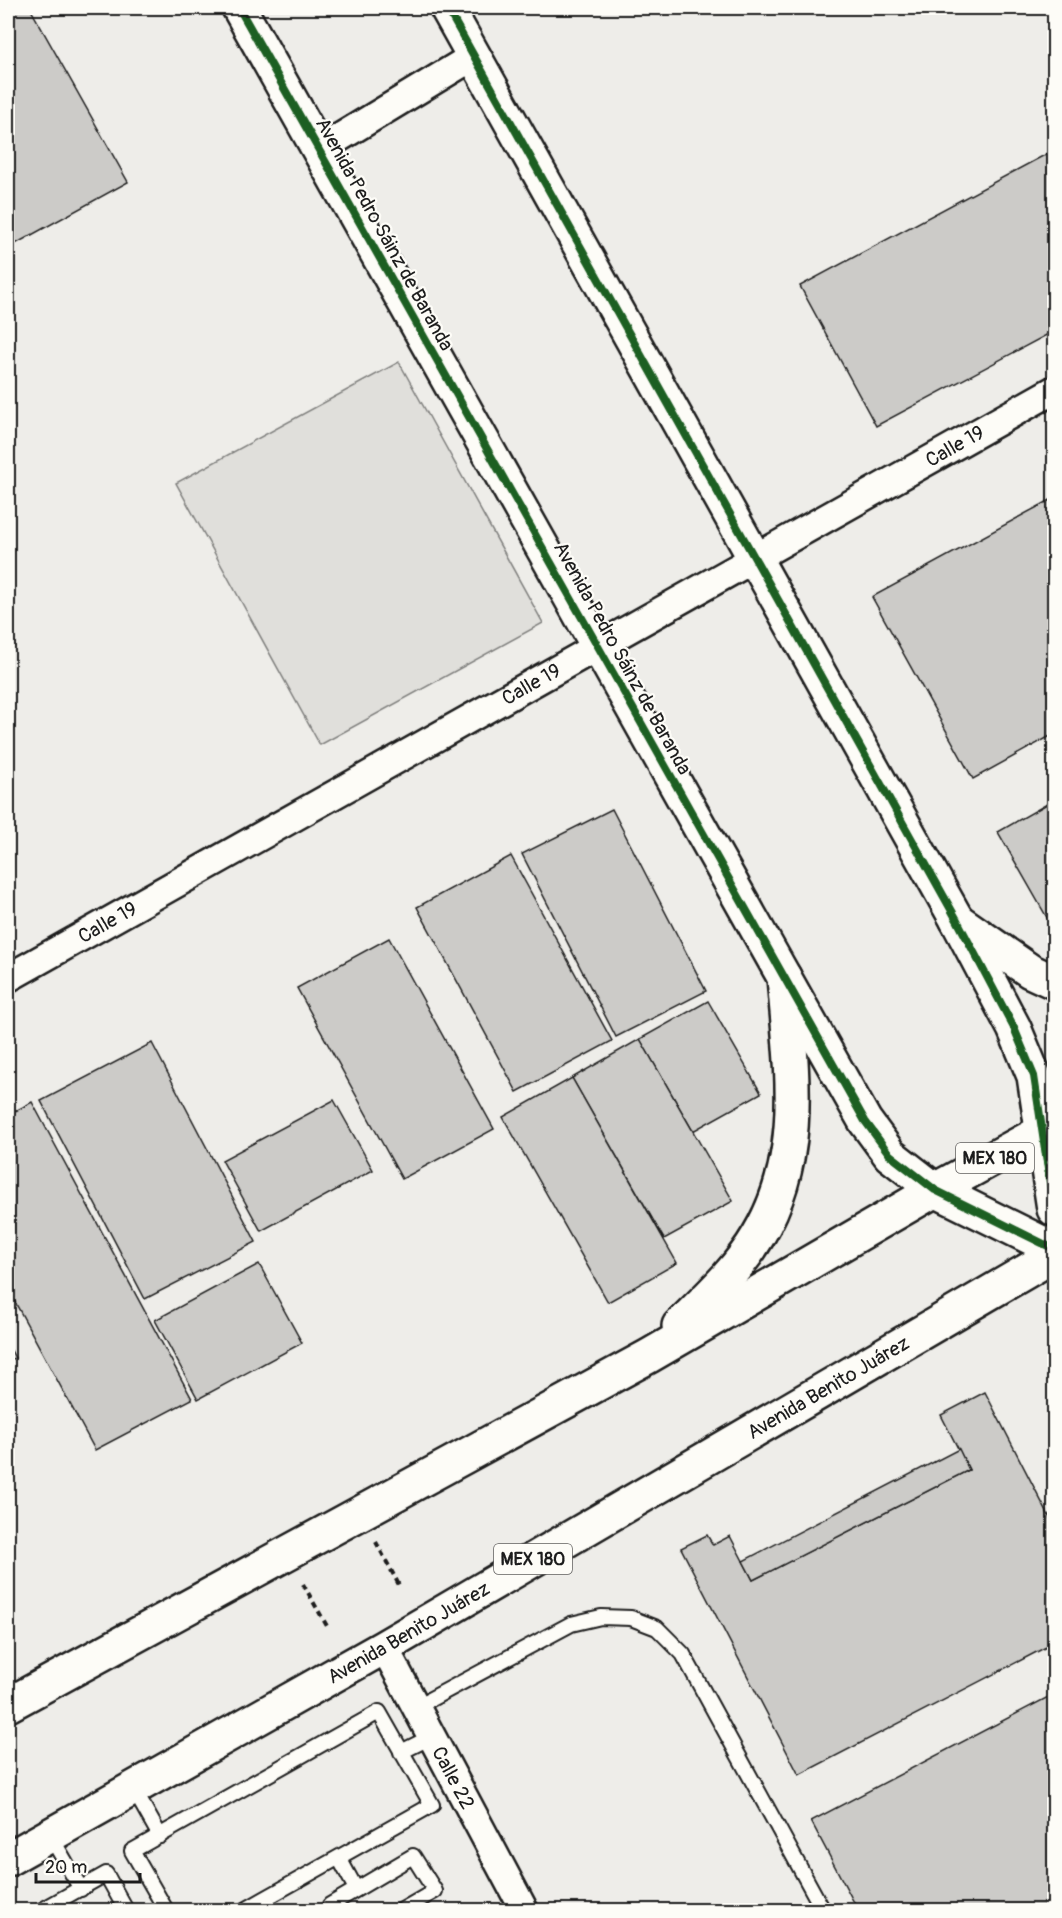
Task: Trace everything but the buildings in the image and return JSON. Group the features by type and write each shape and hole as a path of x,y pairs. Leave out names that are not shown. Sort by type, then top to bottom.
{"main road":[{"name":"Avenida Pedro Sáinz de Baranda","path":"239,8 865,1120 890,1155 935,1190 1054,1249"},
{"path":"447,8 957,920 1014,1028 1034,1076 1050,1128 1054,1209"},
{"path":"957,920 1030,971 1054,982"},
{"path":"649,1356 718,1286 758,1236 787,1168 794,1098 784,977"},
{"name":"MEX 180","path":"8,1705 649,1356 935,1190 1050,1128"},
{"name":"Avenida Benito Juárez","path":"8,1859 384,1647 1054,1255"}],"street":[{"path":"319,150 474,56"},
{"name":"Calle 19","path":"8,978 1054,390"},
{"name":"Calle 22","path":"384,1647 524,1911"}],"lane":[{"path":"416,1707 571,1623 602,1617 631,1618 657,1628 683,1654 823,1911"},
{"path":"166,1911 132,1851 379,1712 432,1805 245,1911"},
{"path":"401,1752 431,1737"},
{"path":"133,1788 160,1836"},
{"path":"50,1835 81,1889"},
{"path":"334,1911 330,1905 413,1856 435,1891 402,1911"},
{"path":"339,1858 357,1889"},
{"path":"42,1911 106,1874 126,1911"}],"path":[{"path":"372,1534 399,1585"},
{"path":"298,1575 327,1626"}],"shaded area":[{"path":"8,8 1054,8 1054,1910 8,1910"},
{"path":"399,362 543,623 320,745 176,483"}],"cycle path":[{"path":"239,8 865,1121 890,1155 935,1190 1054,1249"},
{"path":"447,8 957,920 1014,1028 1034,1076 1054,1209"}]}
